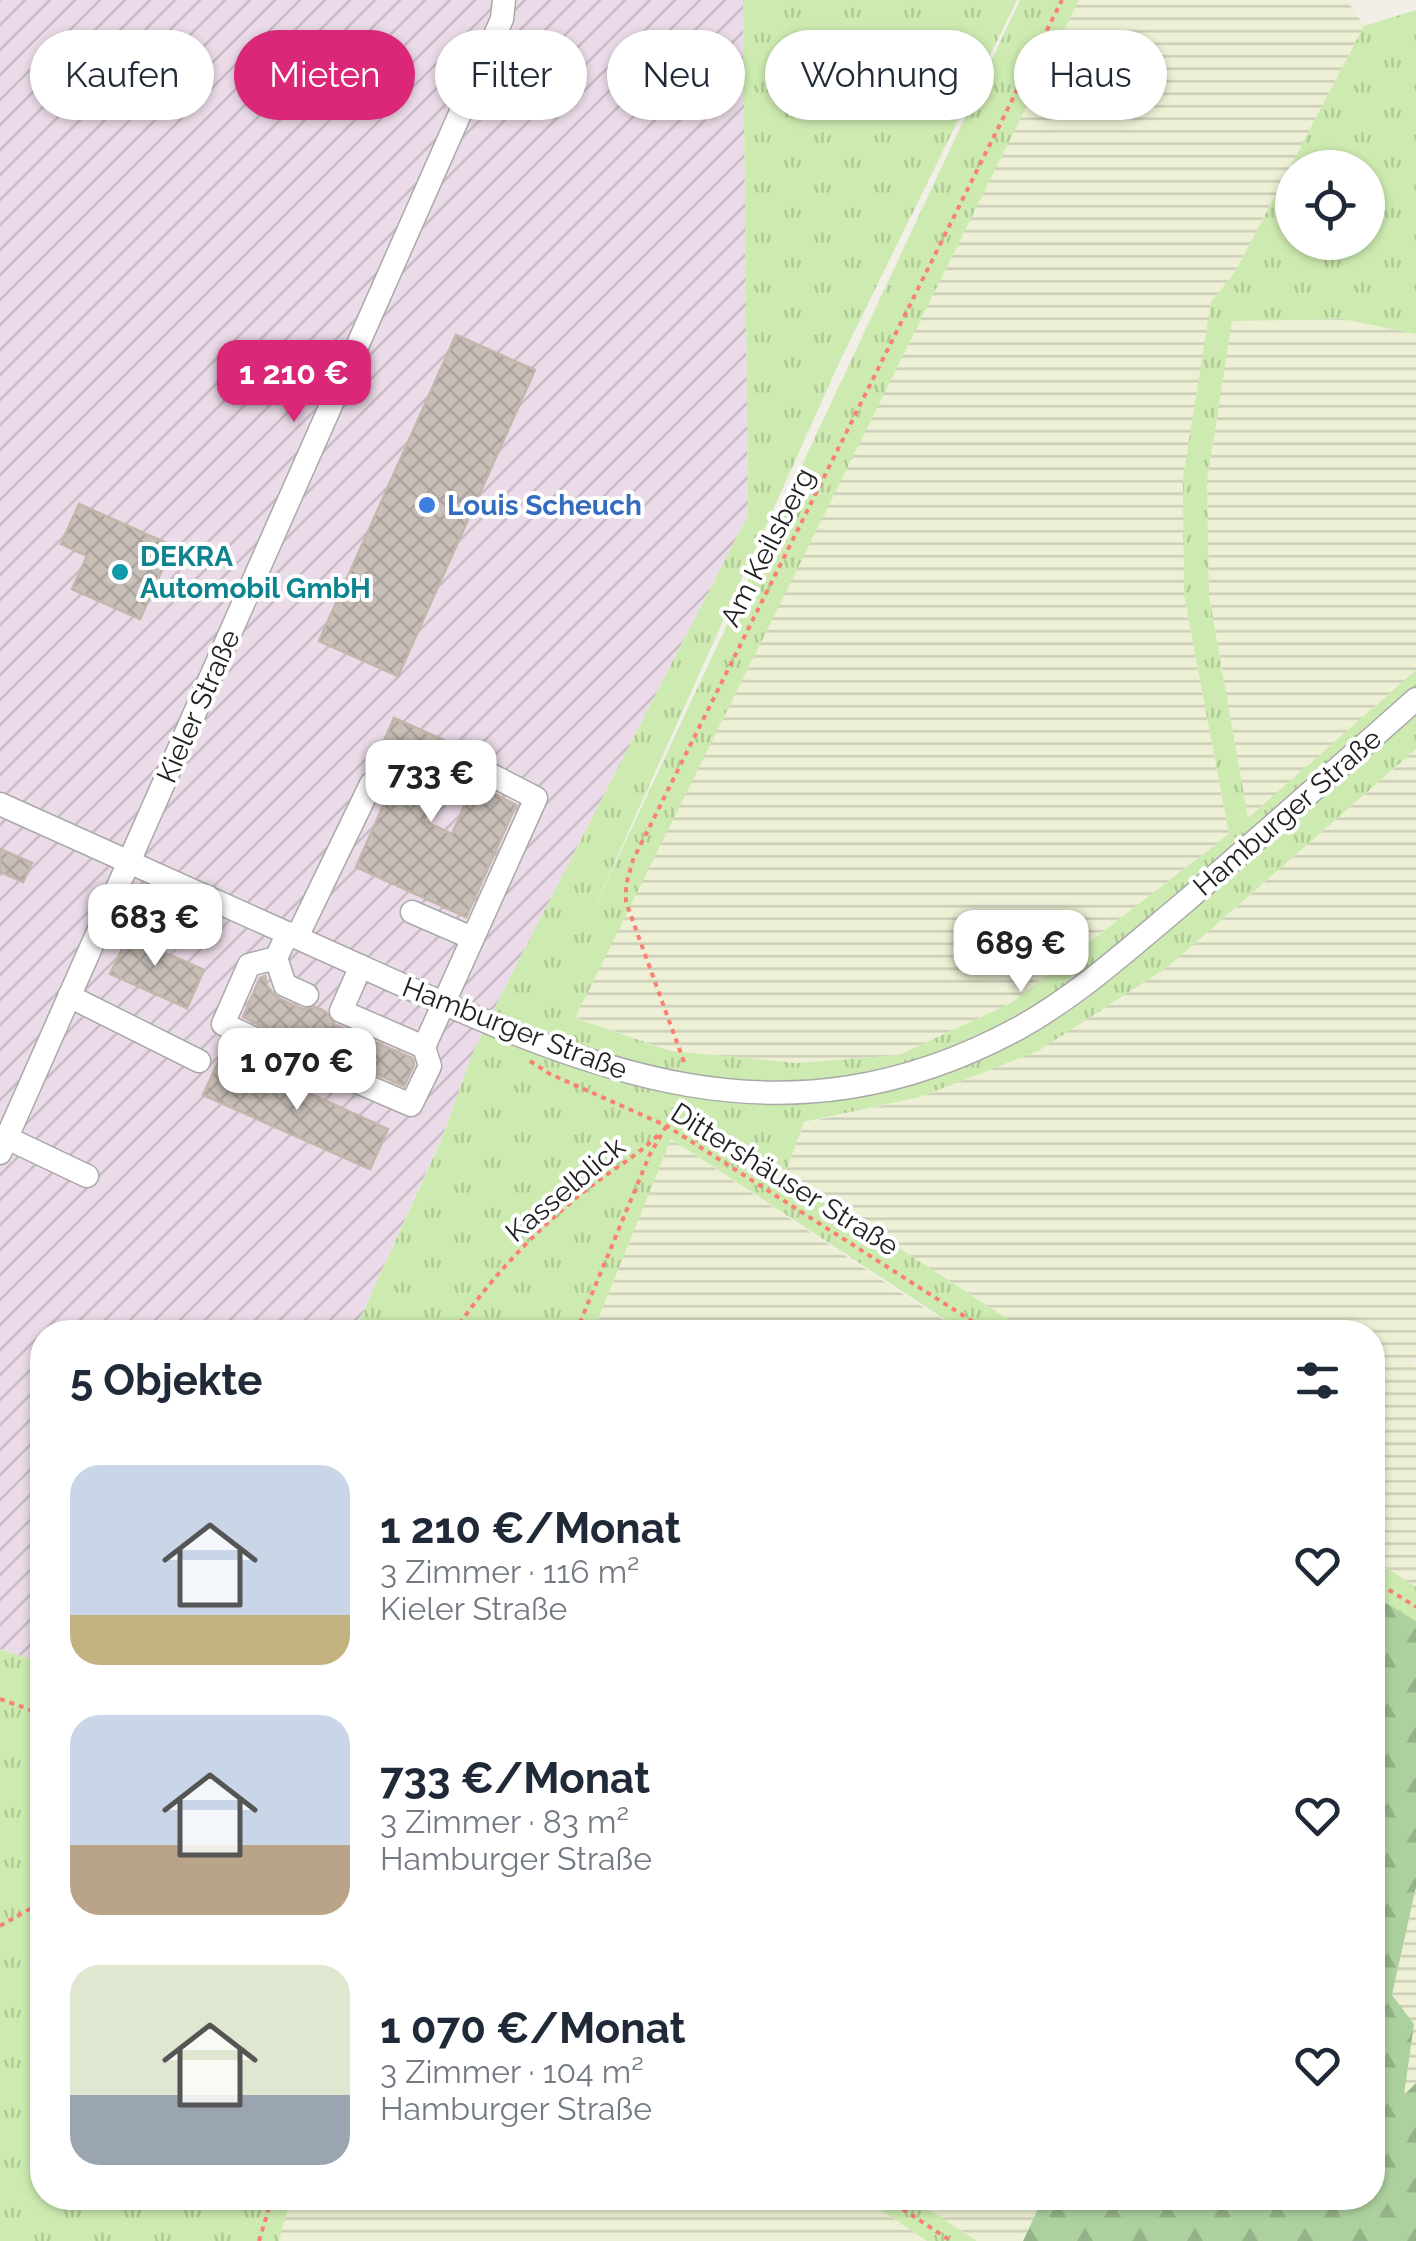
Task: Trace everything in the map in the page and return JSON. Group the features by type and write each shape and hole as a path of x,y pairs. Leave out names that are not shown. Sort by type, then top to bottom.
{"street":[{"name":"Kieler Straße","path":"3,1146 502,20 504,0"},
{"name":"Hamburger Straße","path":"0,804 444,1004 616,1071 684,1086 748,1092 855,1087 937,1064 1021,1027 1119,957 1416,699"},
{"path":"338,1074 411,1105 430,1066 424,1047 536,798 476,767"},
{"path":"289,1055 224,1024 248,965 276,958 293,936 371,784"},
{"path":"412,912 472,938"},
{"path":"276,958 285,986 307,995"},
{"path":"361,966 341,1012 424,1047"},
{"path":"69,996 199,1061"},
{"path":"3,1146 87,1176"}],"path":[{"name":"Am Keilsberg","path":"684,1086 685,1063 676,1033 626,902 633,860 1062,0"},
{"name":"Dittershäuser Straße","path":"550,1074 667,1126 970,1320"},
{"path":"581,1320 650,1154 679,1107 684,1086"},
{"name":"Kasselblick","path":"462,1320 527,1242 590,1187 644,1149 667,1126"},
{"path":"1385,1587 1416,1607"},
{"path":"0,1700 30,1710"},
{"path":"0,1926 30,1909"},
{"path":"260,2241 269,2210"},
{"path":"904,2210 952,2241"}],"shaded area":[{"path":"0,0 743,0 743,30 607,30 607,120 744,120 748,515 502,993 359,1320 30,1320 30,1659 0,1649"}],"green space":[{"path":"743,0 1017,0 994,47 994,30 765,30 765,120 958,120 839,363 591,915 964,120 994,120 994,55 1020,0 1079,0 1064,30 1014,30 1014,120 1020,120 575,1018 671,1051 798,1063 899,1055 1011,1003 1229,834 1184,595 1183,478 1211,302 1235,272 1275,196 1275,260 1385,260 1385,150 1299,150 1364,26 1416,10 1416,334 1343,319 1232,321 1207,481 1209,596 1248,818 1416,670 1416,749 1169,966 1038,1051 920,1097 804,1122 785,1174 1010,1320 946,1320 671,1139 598,1320 359,1320 443,1136 471,1057 748,515"},
{"path":"1079,0 1347,0 1364,26 1299,150 1275,150 1275,196 1235,272 1211,302 1184,595 1229,834 1011,1003 899,1055 798,1063 671,1051 574,1017 1019,120 1167,120 1167,30 1064,30"},
{"path":"1343,319 1416,334 1416,670 1248,819 1209,596 1207,481 1231,321"},
{"path":"1416,749 1416,1357 1412,1363 1416,1366 1416,1587 1385,1566 1385,1320 1010,1320 784,1173 804,1123 920,1097 1037,1051 1169,966"},
{"path":"671,1139 944,1320 598,1320"},
{"path":"1385,1567 1416,1587 1416,1621 1385,1602"},
{"path":"1385,1602 1416,1621 1416,1887 1392,1995 1414,2024 1404,2095 1416,2083 1416,2241 1023,2241 1037,2210 1385,2210"},
{"path":"0,1649 30,1659 30,2210 288,2210 279,2241 0,2241"},
{"path":"1416,1887 1416,2083 1403,2097 1392,1995"},
{"path":"288,2210 881,2210 927,2241 279,2241"},
{"path":"881,2210 929,2210 977,2241 927,2241"},
{"path":"929,2210 1037,2210 1023,2241 977,2241"}],"building":[{"name":"Louis Scheuch","path":"456,335 535,370 398,676 319,641"},
{"name":"DEKRA Automobil GmbH","path":"79,504 173,546 140,619 72,589 87,556 61,544"},
{"path":"394,718 457,746 424,821 452,834 474,783 516,805 466,917 356,867 395,779 372,768"},
{"path":"0,849 32,863 23,882 0,872"},
{"path":"126,925 145,934 141,942 204,970 187,1008 110,974 122,949 116,946"},
{"path":"265,976 267,986 278,998 302,1009 316,1007 326,1012 335,1025 412,1058 414,1065 404,1086 345,1060 333,1061 243,1017 260,978"},
{"path":"220,1058 261,1076 263,1072 388,1129 370,1169 203,1095"}],"place":[{"name":"Louis Scheuch","path":"427,505"},
{"name":"DEKRA Automobil GmbH","path":"120,572"}]}
